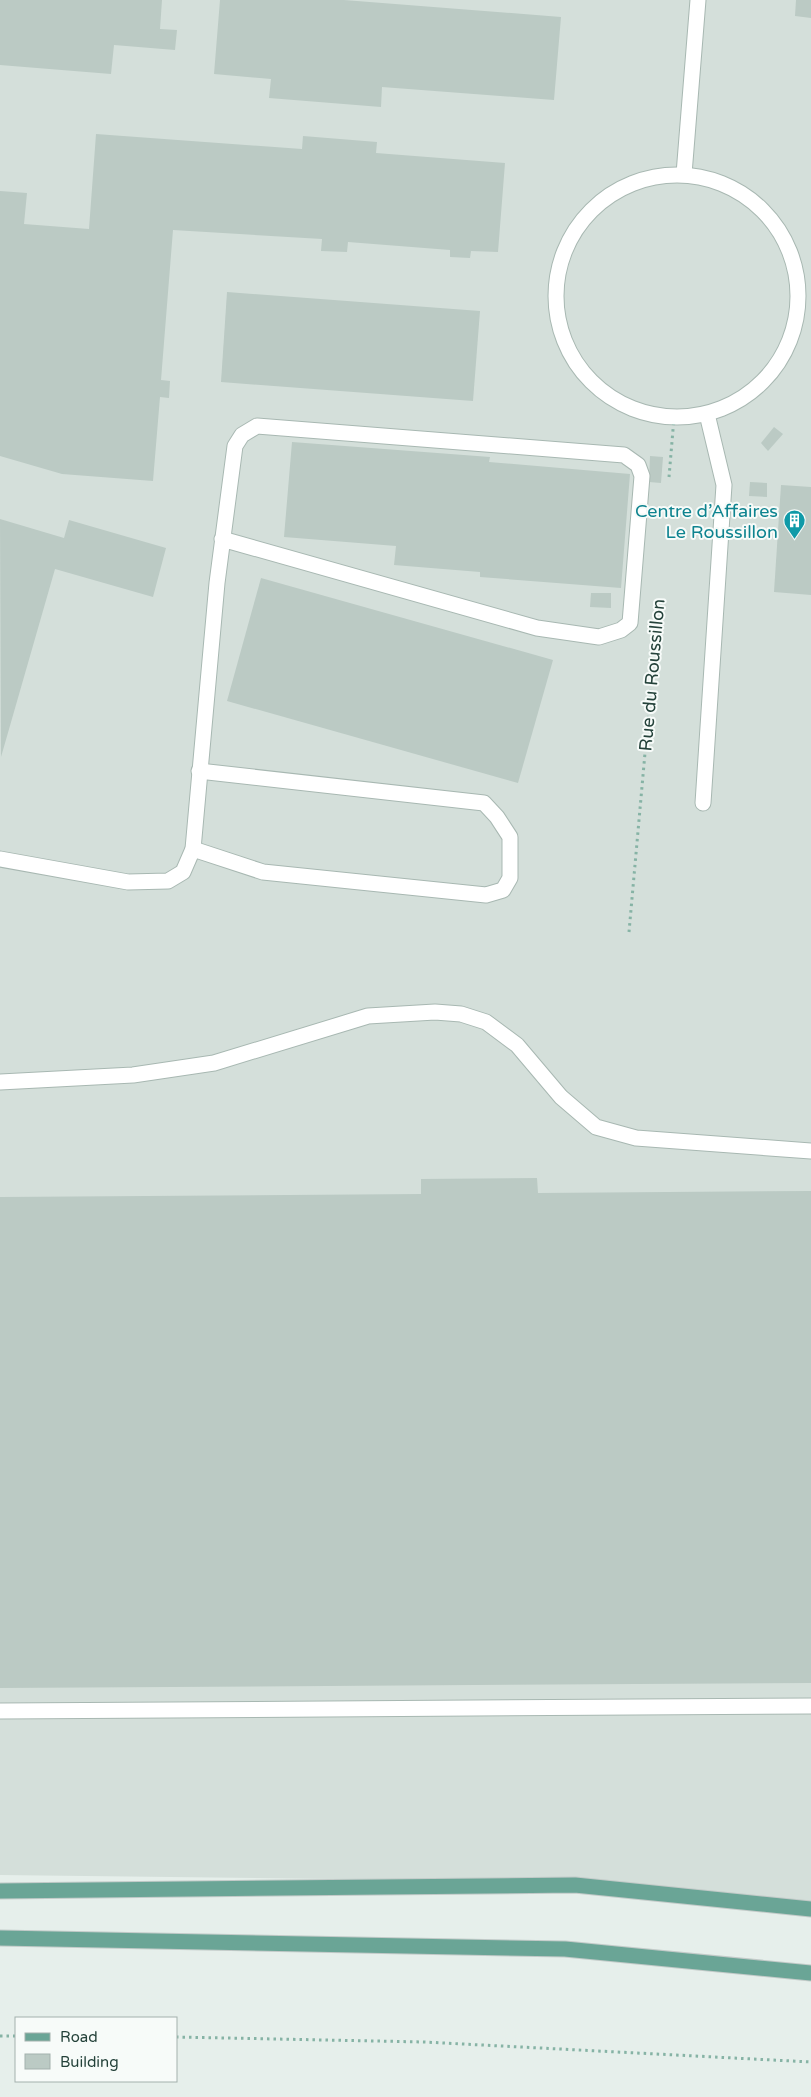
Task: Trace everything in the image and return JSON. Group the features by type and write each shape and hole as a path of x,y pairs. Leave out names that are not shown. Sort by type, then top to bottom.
{"main road":[{"path":"0,1891 575,1885 811,1909"},
{"path":"0,1938 565,1949 811,1973"}],"street":[{"path":"684,174 698,0"},
{"path":"684,174 738,189 773,219 794,259 799,308 781,361 746,397 707,414 674,418 636,411 603,393 578,366 560,327 556,282 570,239 596,205 643,178 684,174"},
{"path":"703,803 724,485 707,414"},
{"path":"0,859 128,882 168,881 183,872 193,849 222,539 235,446 242,435 257,426 624,455 638,465 642,476 630,622 621,630 599,637 537,628 222,539"},
{"path":"193,849 263,872 486,894 503,890 510,878 510,837 497,817 484,803 200,771"},
{"path":"0,1082 133,1076 214,1063 368,1016 435,1012 461,1014 486,1022 518,1045 561,1097 596,1126 636,1138 811,1151"},
{"path":"0,1711 811,1706"}],"path":[{"path":"668,487 674,418"},
{"name":"Rue du Roussillon","path":"629,932 656,626"},
{"path":"0,2036 15,2036"},
{"path":"178,2037 424,2042 811,2062"}],"shaded area":[{"path":"0,0 811,0 811,1906 575,1882 0,1875"}],"building":[{"path":"0,0 162,0 160,29 177,30 175,50 114,45 111,74 0,65"},
{"path":"220,0 344,0 561,17 554,100 382,87 381,107 269,98 271,79 214,74"},
{"path":"796,0 811,0 811,18 795,16"},
{"path":"96,134 302,149 303,136 377,142 376,153 505,163 498,252 471,251 470,258 450,257 450,250 348,242 347,252 321,251 322,239 173,230 161,380 170,381 169,398 160,397 153,481 62,474 0,456 0,191 27,193 24,224 89,229"},
{"path":"227,292 480,311 473,401 221,382"},
{"path":"774,427 783,434 768,451 761,443"},
{"path":"292,442 490,457 489,462 630,474 621,588 480,577 480,572 394,565 396,546 284,537"},
{"path":"650,456 663,457 661,483 649,482"},
{"path":"750,482 767,483 767,497 749,496"},
{"name":"Centre d’Affaires Le Roussillon","path":"781,485 811,487 811,595 774,592"},
{"path":"0,519 64,538 69,520 166,548 153,597 55,569 1,757"},
{"path":"261,578 553,660 518,783 227,701"},
{"path":"591,593 611,593 611,608 590,607"},
{"path":"537,1178 538,1193 811,1191 811,1683 0,1688 0,1197 421,1194 421,1179"}],"place":[{"name":"Centre d’Affaires Le Roussillon","path":"794,540"}]}
